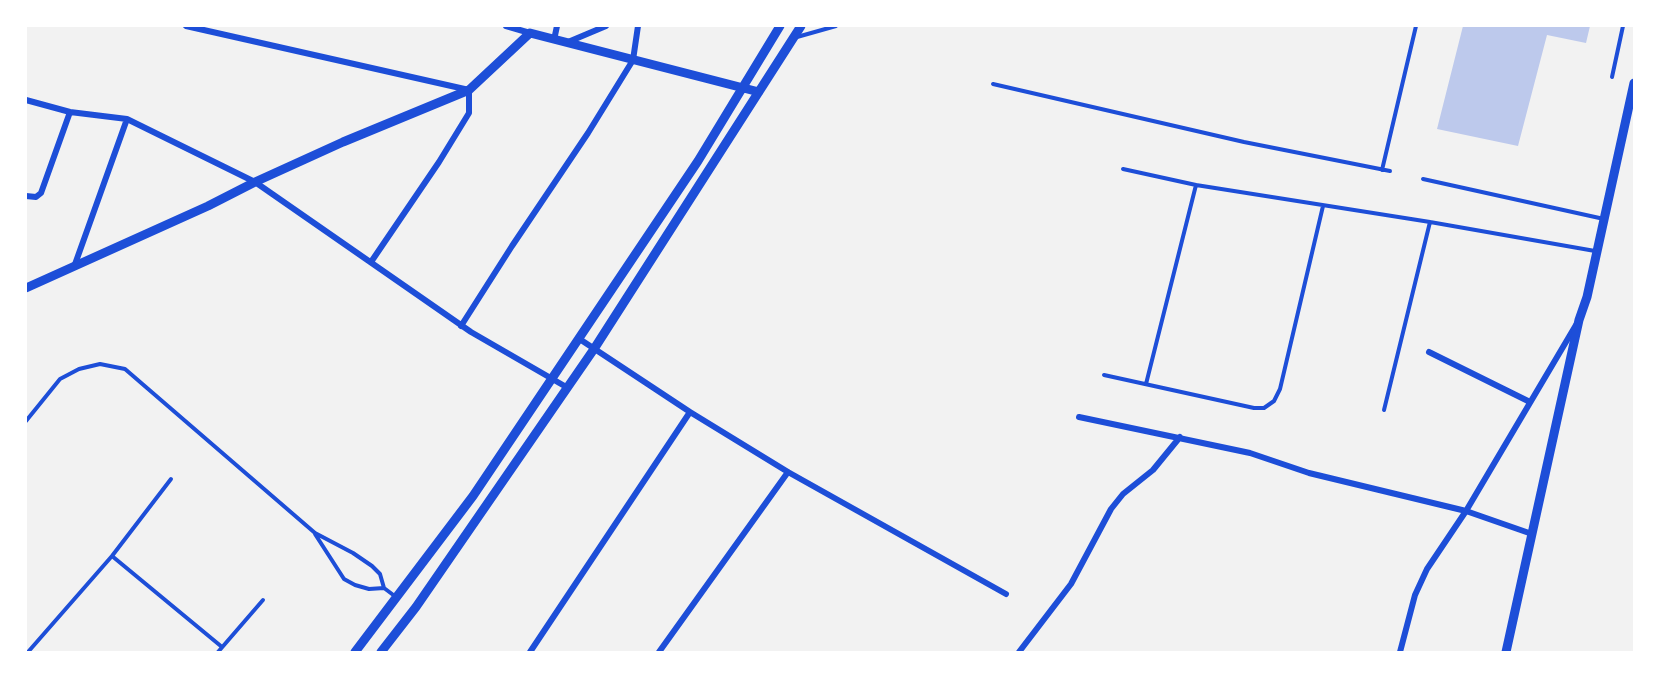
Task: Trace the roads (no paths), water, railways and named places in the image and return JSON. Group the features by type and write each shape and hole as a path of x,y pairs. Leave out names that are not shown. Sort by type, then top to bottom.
{"street":[{"path":"186,26 469,90"},
{"path":"506,26 759,92"},
{"path":"554,40 557,26"},
{"path":"567,42 606,26"},
{"path":"461,326 588,134 633,60 638,26"},
{"path":"355,652 473,496 698,161 780,26"},
{"path":"381,652 416,607 568,388 801,26"},
{"path":"26,288 344,142 469,90 531,33"},
{"path":"1506,652 1579,320 1587,297 1635,83"},
{"path":"371,262 470,113 469,90"},
{"path":"26,100 70,112 127,119 255,182 461,326 568,388"},
{"path":"26,196 36,197 41,193 70,112"},
{"path":"74,267 127,119"},
{"path":"1400,652 1415,595 1427,569 1466,511 1579,320"},
{"path":"578,338 690,412 788,472 1006,594"},
{"path":"1429,352 1530,402"},
{"path":"530,652 690,412"},
{"path":"1079,417 1250,453 1309,473 1466,511 1532,534"},
{"path":"1019,652 1071,584 1111,509 1123,494 1153,470 1180,437"},
{"path":"659,652 788,472"}],"lane":[{"path":"793,38 836,26"},
{"path":"1382,170 1416,26"},
{"path":"1611,77 1623,26"},
{"path":"993,84 1244,142 1390,171"},
{"path":"1123,169 1196,185 1430,222 1596,252"},
{"path":"1423,179 1604,219"},
{"path":"1146,384 1196,185"},
{"path":"1104,375 1254,408 1264,408 1274,401 1280,389 1323,206"},
{"path":"1384,410 1430,222"},
{"path":"26,421 60,379 79,369 100,364 125,369 315,533 372,566 380,574 384,588"},
{"path":"28,652 112,556 171,479"},
{"path":"315,533 344,579 369,589 384,588 397,597"},
{"path":"112,556 222,647"},
{"path":"218,652 263,600"}]}
